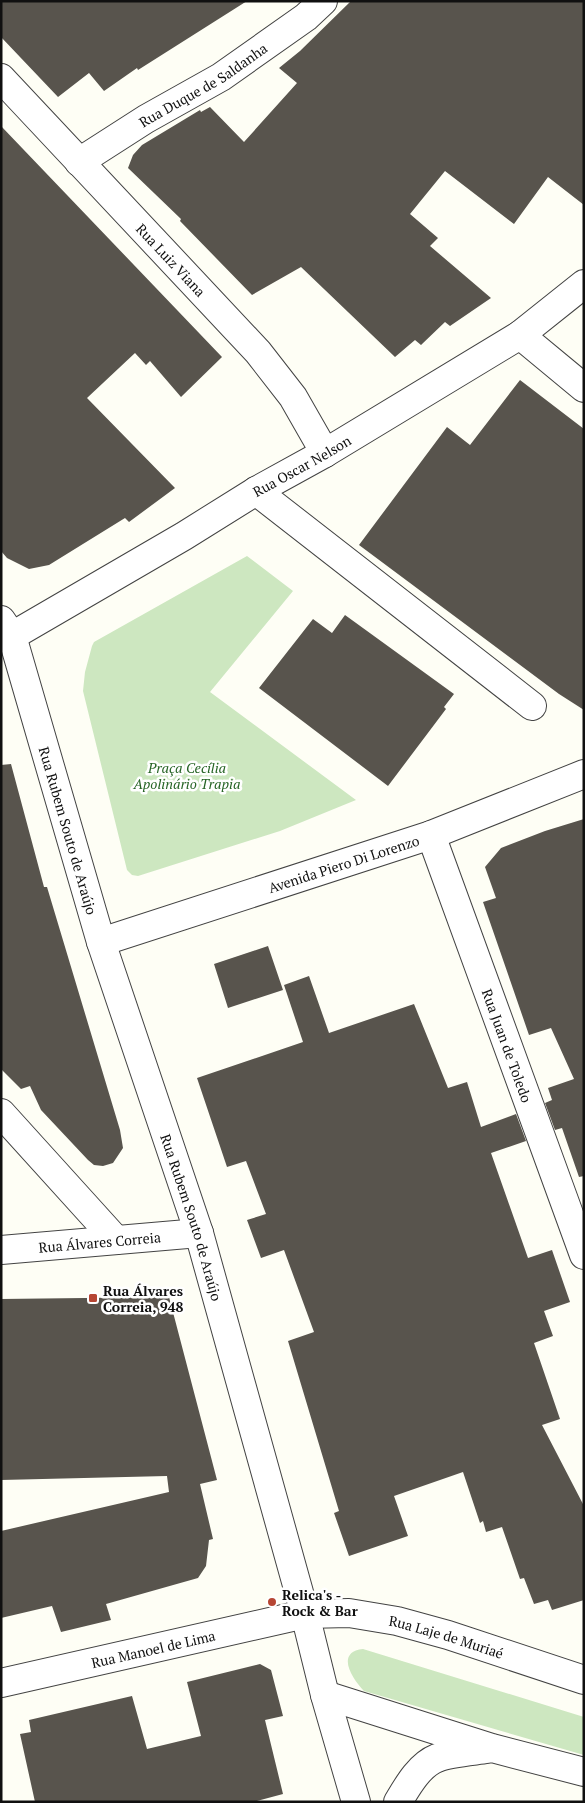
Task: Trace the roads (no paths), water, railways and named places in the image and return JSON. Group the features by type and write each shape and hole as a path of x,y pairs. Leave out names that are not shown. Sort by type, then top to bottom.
{"street":[{"name":"Rua Duque de Saldanha","path":"80,162 146,119 221,77 306,17 322,1"},
{"name":"Rua Luiz Viana","path":"1,78 258,352 293,397 325,453"},
{"name":"Rua Oscar Nelson","path":"7,628 184,536 256,491 325,453 520,335 584,284"},
{"path":"520,335 584,388"},
{"path":"256,491 532,706"},
{"name":"Rua Rubem Souto de Araújo","path":"7,628 101,942 198,1233 356,1802"},
{"name":"Avenida Piero Di Lorenzo","path":"101,942 431,835 584,774"},
{"name":"Rua Juan de Toledo","path":"431,835 584,1255"},
{"path":"1,1113 116,1240"},
{"name":"Rua Álvares Correia","path":"1,1250 198,1233"},
{"name":"Rua Laje de Muriaé","path":"305,1614 349,1613 397,1621 448,1635 584,1680"},
{"name":"Rua Manoel de Lima","path":"1,1683 305,1614"},
{"path":"325,1695 492,1748 584,1772"},
{"path":"398,1802 406,1788 421,1770 436,1758 492,1748"}],"place":[{"name":"Rua Álvares Correia, 948","path":"93,1298"},
{"name":"Relica's - Rock & Bar","path":"272,1602"}],"park label":[{"name":"Praça Cecília Apolinário Trapia","path":"187,776"}]}
